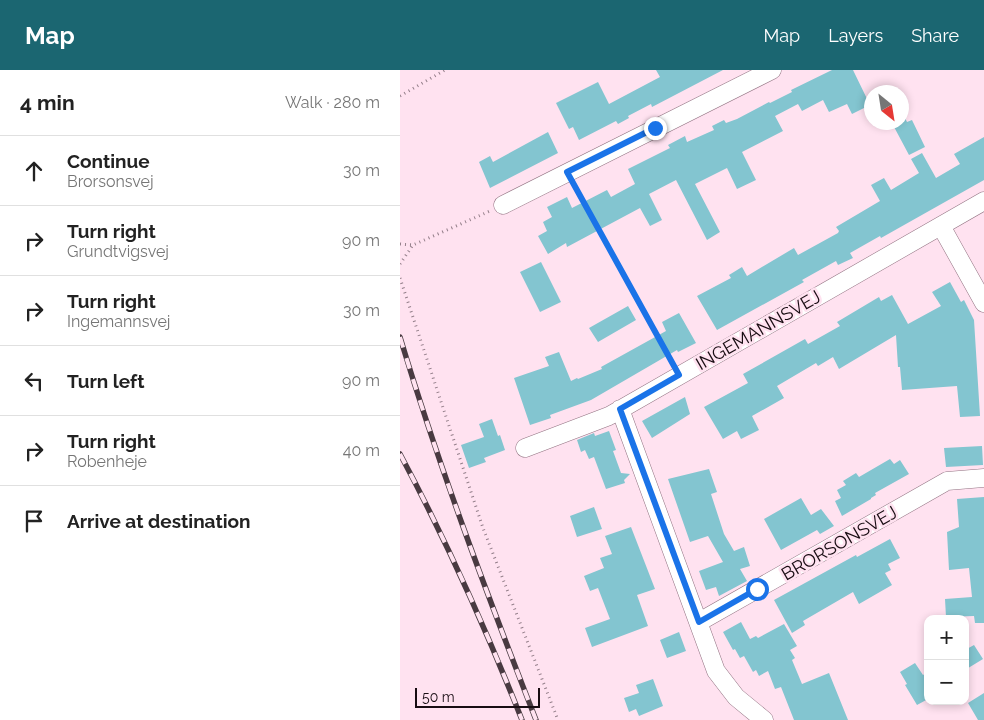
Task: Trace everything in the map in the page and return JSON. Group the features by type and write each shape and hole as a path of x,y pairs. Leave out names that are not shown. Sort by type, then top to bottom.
{"street":[{"path":"503,205 772,70"},
{"name":"INGEMANNSVEJ","path":"525,448 609,416 984,201"},
{"path":"940,226 984,303"},
{"path":"620,409 716,671 736,697 764,720"},
{"name":"BRORSONSVEJ","path":"699,622 947,481 984,478"}],"path":[{"path":"400,96 445,70"},
{"path":"567,172 679,375"},
{"path":"400,244 413,245 503,205"},
{"path":"400,264 413,245"},
{"path":"400,278 483,528 558,720"}],"building":[{"path":"656,70 723,70 652,107 651,104 628,116 629,118 618,124 616,121 579,140 573,127 569,129 556,103 598,82 609,104 660,77"},
{"path":"832,70 853,70 864,93 864,108 852,114 847,104 829,112 823,100 802,111 798,104 775,116 783,131 742,152 756,180 737,189 727,168 695,184 720,232 707,240 676,180 649,194 662,220 650,226 640,208 567,247 566,243 548,254 538,236 547,231 543,222 552,217 547,207 567,197 572,208 607,190 611,197 635,184 628,169 670,148 668,145 685,136 687,142 714,130 712,126 724,120 726,123 737,119 792,92 791,90"},
{"path":"912,120 925,147 909,155 896,130 909,130 909,121"},
{"path":"548,132 558,153 490,188 479,162 490,156 493,162"},
{"path":"984,137 984,180 881,238 880,236 850,253 853,258 838,265 836,261 802,280 804,282 717,330 697,296 731,278 729,275 742,267 747,276 794,248 798,255 838,233 839,231 836,227 880,201 871,185 884,178 891,190 919,173 911,159 922,153 936,178 960,164 954,154"},
{"path":"541,262 561,302 540,312 520,272"},
{"path":"950,282 961,302 964,300 974,320 980,416 960,417 957,386 902,390 896,335 839,369 833,357 818,366 816,363 777,386 784,398 752,416 759,430 741,439 737,431 723,439 704,407 748,383 743,374 805,339 808,344 840,326 837,322 879,297 881,301 892,295 908,324 941,306 932,292"},
{"path":"628,306 636,320 598,342 589,328"},
{"path":"679,313 696,343 678,352 677,350 591,400 550,415 551,418 530,425 514,378 549,366 545,357 559,352 571,381 578,379 602,369 601,367 666,331 662,322"},
{"path":"685,397 690,414 652,438 642,421"},
{"path":"492,419 505,450 484,458 486,462 469,468 461,445 484,437 479,424"},
{"path":"609,431 616,450 613,451 621,473 630,474 624,480 625,483 606,489 594,457 589,459 585,450 581,452 577,440 594,433 595,436"},
{"path":"982,446 983,465 946,467 944,448"},
{"path":"890,459 894,464 900,460 909,474 875,493 876,495 871,499 842,516 835,501 841,498 837,490 846,485 843,481 856,473 859,477"},
{"path":"709,469 717,492 711,494 724,534 734,551 744,547 750,566 740,569 747,581 719,596 716,587 706,590 699,571 723,562 708,536 690,542 668,479"},
{"path":"984,497 984,623 975,623 974,616 946,615 945,599 972,597 969,568 949,570 947,532 959,527 957,499"},
{"path":"801,498 811,515 821,509 834,526 820,534 817,530 781,550 764,519"},
{"path":"594,507 602,529 577,537 570,516"},
{"path":"631,527 655,589 637,595 648,626 592,647 585,628 610,619 598,588 590,591 584,576 604,568 600,558 612,554 605,536"},
{"path":"890,539 900,558 888,564 891,570 885,573 892,585 859,604 853,592 803,621 805,625 792,633 774,600 856,555 857,557"},
{"path":"741,622 750,639 756,636 758,638 784,624 797,646 790,650 795,658 792,660 802,684 829,673 848,720 794,720 781,687 775,689 768,671 759,676 756,670 753,672 744,656 740,658 735,649 733,650 723,632"},
{"path":"679,632 686,651 667,658 660,640"},
{"path":"974,645 983,659 969,668 969,660 969,648"},
{"path":"915,663 924,674 924,701 917,705 905,685 907,684 900,672"},
{"path":"653,679 663,706 639,716 636,709 629,712 624,698 639,693 636,685"},
{"path":"984,693 984,720 978,720 969,702"}],"railway":[{"path":"400,337 464,530 536,720"},
{"path":"400,454 465,585 522,720"}],"route":[{"path":"655,128 567,172 679,375 620,409 699,622 757,589"}]}
